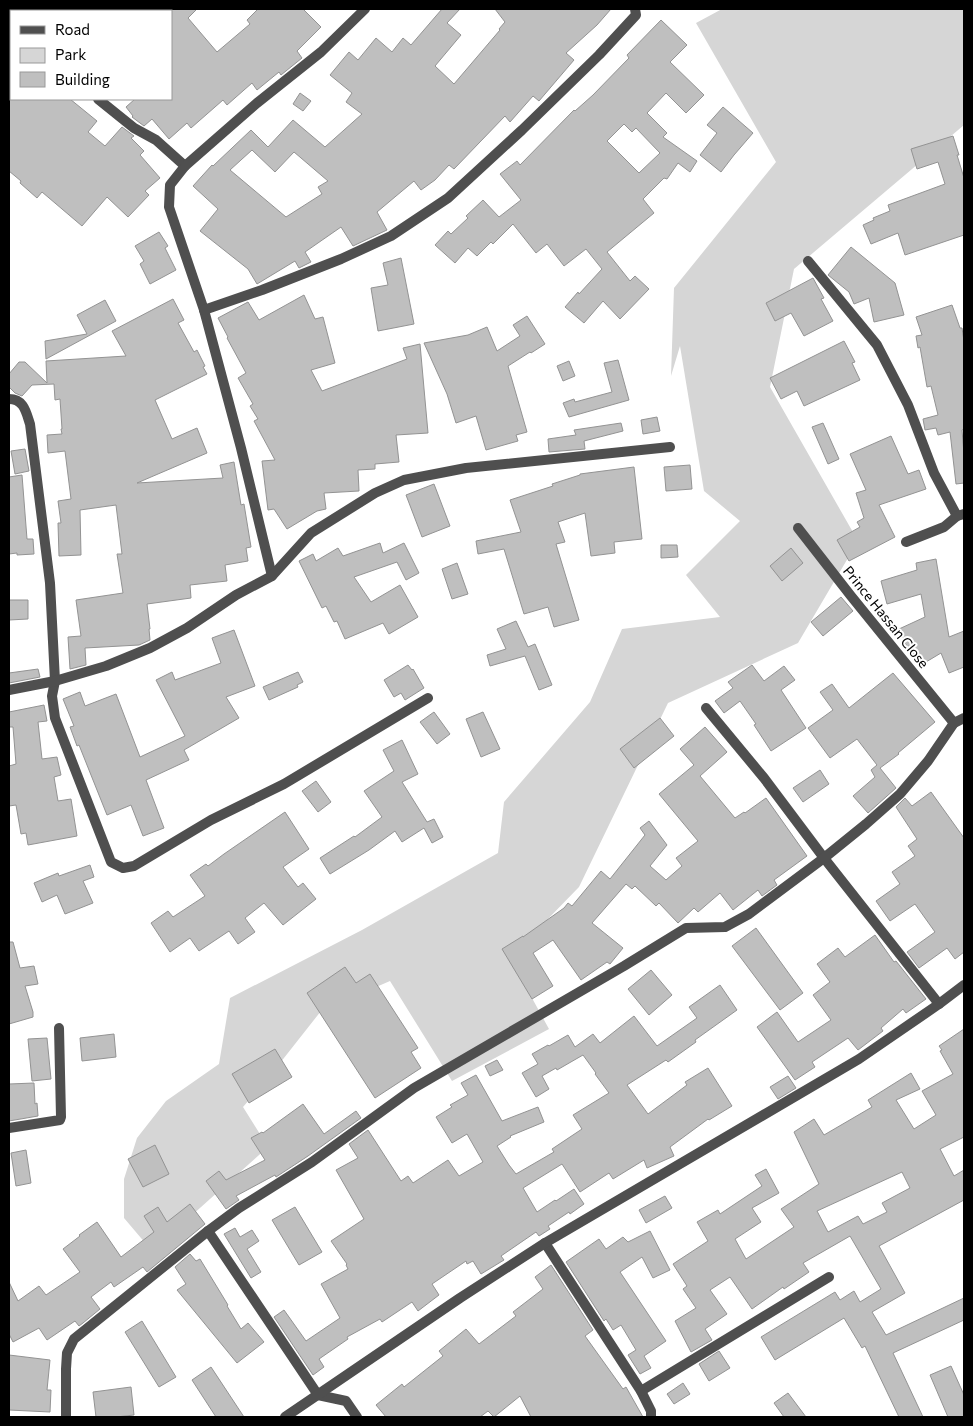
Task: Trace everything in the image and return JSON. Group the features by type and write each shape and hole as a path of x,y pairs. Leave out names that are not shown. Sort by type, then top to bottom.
{"street":[{"path":"272,576 241,448 204,310 169,208 170,185 185,166 257,103 321,52 364,9"},
{"path":"204,310 342,259 391,236 448,198 522,130 599,55 636,15 635,9"},
{"path":"99,100 134,128 156,140 185,166"},
{"path":"808,261 877,345 908,405 934,474 961,515 944,527 906,542"},
{"path":"9,399 14,399 24,405 30,424 50,583 55,681 52,696 55,718 111,862 123,868 134,866 211,820 284,784 428,698"},
{"path":"9,690 55,681 106,666 150,648 187,628 236,595 272,576 311,533 375,493 404,480 466,468 670,447"},
{"name":"Prince Hassan Close","path":"798,528 851,596 959,720"},
{"path":"706,708 764,778 824,858 939,1004"},
{"path":"66,1417 67,1353 74,1339 208,1231 239,1208 312,1162 414,1088 686,928 725,927 749,914 824,858 900,794 959,720"},
{"path":"285,1417 544,1243 859,1059 964,985"},
{"path":"9,1128 60,1120 59,1028"},
{"path":"208,1231 318,1395 346,1401 357,1417"},
{"path":"544,1243 641,1391 651,1411 651,1417"},
{"path":"641,1391 829,1276"}],"green space":[{"path":"722,9 964,9 964,125 794,269 770,387 858,541 798,643 668,703 579,887 510,958 549,1029 452,1081 390,981 321,1011 243,1107 268,1147 152,1251 124,1218 124,1179 137,1138 166,1101 219,1064 230,998 362,930 498,853 504,802 590,702 622,629 720,617 686,575 740,521 704,491 680,346 671,376 674,288 776,162 696,23"}],"building":[{"path":"197,9 188,18 217,52 250,24 247,20 258,9 303,9 321,27 297,51 302,58 281,75 279,72 257,90 252,83 227,105 223,100 191,128 187,123 169,139 152,119 144,126 132,117 126,107 134,100 172,100 171,10"},
{"path":"442,9 460,9 447,23 461,35 435,66 454,84 505,22 495,9 611,9 597,25 566,53 574,60 539,101 533,96 510,122 505,116 454,169 449,165 435,180 421,190 414,181 377,212 387,230 353,246 341,227 305,252 311,262 299,268 295,261 257,284 248,269 200,231 218,209 193,186 212,165 251,130 268,147 293,120 325,147 362,114 346,102 352,93 330,75 349,52 358,60 376,38 392,52 403,38 411,45","holes":["252,150 275,172 294,152 328,181 318,187 322,194 286,217 230,170"]},
{"path":"661,20 687,45 670,62 704,95 686,113 666,93 647,113 667,133 663,137 697,161 690,172 678,163 667,179 664,178 643,199 654,213 607,252 630,281 635,276 649,289 620,319 603,301 584,323 565,307 602,269 586,249 564,266 547,244 536,253 513,224 493,244 491,242 477,256 468,248 455,263 435,245 448,231 451,234 483,200 499,217 521,200 500,174 517,161 520,165 629,58 627,55","holes":["624,124 632,132 636,128 660,153 639,173 607,141"]},
{"path":"300,93 311,101 303,111 293,104"},
{"path":"9,99 71,100 97,121 88,132 105,146 122,127 134,136 131,138 144,151 140,155 160,178 145,191 149,195 128,217 107,197 82,226 42,192 37,198 9,171"},
{"path":"723,107 753,133 721,172 700,155 717,133 707,125"},
{"path":"953,136 964,178 964,235 905,255 898,233 871,244 863,225 874,220 873,218 890,211 888,205 945,184 938,162 917,169 911,149"},
{"path":"159,232 168,246 165,248 176,270 150,284 140,264 144,261 135,246"},
{"path":"851,247 895,283 904,315 874,322 869,298 854,304 849,292 828,275"},
{"path":"401,258 414,324 378,331 371,288 388,285 383,263"},
{"path":"813,278 824,298 821,299 833,321 804,336 791,313 775,321 766,303"},
{"path":"304,295 315,319 323,317 335,363 311,370 322,391 407,359 403,348 420,344 428,433 396,435 399,462 375,464 375,469 358,470 359,491 324,493 326,509 317,511 287,529 274,509 268,510 262,461 275,460 254,421 258,419 250,406 253,404 238,378 246,373 218,318 248,302 259,320"},
{"path":"173,299 184,320 178,323 194,352 197,350 207,374 155,400 172,439 197,428 207,453 137,483 223,478 220,465 234,462 241,505 244,504 251,547 246,548 248,561 225,565 227,581 190,585 191,598 147,604 150,640 139,645 85,648 86,665 70,669 68,637 81,636 76,600 123,593 117,554 122,554 116,505 80,510 81,555 59,556 58,523 61,523 58,501 71,499 65,451 48,453 47,435 62,434 60,399 55,400 54,384 32,385 22,396 15,393 9,387 9,374 19,362 25,362 47,383 46,361 126,356 112,331"},
{"path":"105,300 116,321 46,359 45,341 87,334 77,315"},
{"path":"952,305 960,328 962,328 964,341 964,429 962,430 964,483 956,484 950,432 938,435 936,428 925,430 923,419 938,415 931,386 927,387 920,347 918,348 916,336 922,335 916,317"},
{"path":"527,316 545,344 508,366 527,432 516,435 518,441 486,450 476,416 456,423 447,394 424,343 468,335 487,327 497,351 520,336 513,325"},
{"path":"844,341 855,362 852,363 860,380 804,406 797,391 781,399 770,378"},
{"path":"618,360 629,400 569,417 563,403 574,399 575,402 612,392 604,363"},
{"path":"569,361 575,376 563,381 557,366"},
{"path":"657,417 660,431 643,434 641,420"},
{"path":"621,423 623,431 584,441 585,449 549,452 548,439 576,435 574,430"},
{"path":"823,423 839,459 828,464 812,427"},
{"path":"891,436 908,474 919,470 926,489 879,505 895,537 849,561 837,540 860,527 857,522 864,518 856,493 866,490 850,454"},
{"path":"25,449 29,471 15,474 11,451"},
{"path":"690,465 692,489 666,491 664,467"},
{"path":"634,467 642,539 614,542 615,553 591,556 585,513 558,522 565,542 556,544 579,620 554,627 548,607 524,614 504,549 478,554 476,541 521,532 510,500 553,486 552,484 580,474"},
{"path":"22,475 27,539 33,539 34,554 17,555 17,553 9,554 9,477"},
{"path":"434,484 450,526 422,537 406,495"},
{"path":"380,543 383,553 404,543 419,573 406,580 397,562 354,577 371,602 400,585 418,617 389,634 383,623 345,639 337,621 334,622 326,606 322,608 299,561 313,554 316,561 338,548 343,556"},
{"path":"661,545 677,545 678,557 661,558"},
{"path":"791,548 803,563 782,581 770,566"},
{"path":"936,559 949,637 964,631 964,667 949,673 941,653 921,665 909,646 907,647 899,629 925,617 921,594 887,604 881,581 917,570 916,563"},
{"path":"457,563 468,594 452,599 442,569"},
{"path":"841,597 853,611 823,636 811,622"},
{"path":"9,600 28,600 28,619 9,620"},
{"path":"516,621 528,647 535,644 552,685 539,690 525,656 490,666 487,655 506,649 497,629"},
{"path":"234,630 255,686 226,697 239,718 184,750 189,760 146,780 164,828 143,836 131,805 107,815 79,745 77,746 70,727 74,726 63,699 80,692 85,706 116,694 140,757 185,736 156,680 172,672 175,680 221,663 212,638"},
{"path":"408,665 413,669 424,688 405,700 401,693 394,697 384,680"},
{"path":"752,665 764,681 784,666 795,680 781,690 806,728 771,751 740,701 724,713 715,701 733,688 728,682"},
{"path":"38,669 40,677 9,683 9,673"},
{"path":"298,672 303,682 297,685 298,687 269,700 263,687"},
{"path":"893,673 935,722 880,768 896,788 868,813 853,796 875,777 871,770 877,765 857,739 830,758 808,728 833,710 820,692 832,684 849,708"},
{"path":"44,705 47,721 38,722 42,759 57,757 61,775 54,777 58,801 71,799 77,836 28,845 26,833 21,834 16,805 9,806 9,766 16,764 13,727 9,727 9,712"},
{"path":"434,712 450,734 437,744 420,722"},
{"path":"483,712 500,749 481,757 466,719"},
{"path":"660,718 674,736 634,768 620,749"},
{"path":"705,727 727,752 700,776 735,818 766,798 807,856 774,880 777,885 762,896 758,890 733,910 720,893 698,912 694,908 678,923 659,903 656,906 635,886 632,889 626,884 592,923 623,948 610,964 607,962 581,980 553,940 533,953 553,986 532,999 502,949 523,937 564,908 568,903 572,906 601,871 610,879 645,835 640,828 649,821 667,845 650,866 666,880 682,866 676,858 698,841 659,794 694,765 680,749"},
{"path":"402,740 418,774 402,782 427,822 434,819 443,837 432,843 424,828 402,842 395,831 369,850 330,874 320,858 355,837 382,817 364,791 394,771 383,750"},
{"path":"820,770 829,784 803,802 793,788"},
{"path":"316,781 331,802 318,812 302,791"},
{"path":"931,792 964,838 964,952 955,959 947,948 919,968 907,952 935,932 915,904 890,921 876,901 900,884 892,872 915,856 908,846 917,839 896,807 905,798 912,806"},
{"path":"285,812 309,849 283,867 298,887 303,883 316,899 283,925 264,903 245,918 255,932 238,944 229,931 199,951 190,938 170,952 151,923 168,911 173,917 205,896 190,875 206,864 208,866"},
{"path":"90,865 94,877 83,881 93,903 65,914 57,895 42,902 34,883 58,873 59,876"},
{"path":"756,928 803,993 780,1010 732,946"},
{"path":"875,935 894,962 896,961 926,999 906,1013 903,1009 881,1028 883,1031 858,1050 848,1038 812,1062 815,1067 795,1080 757,1027 777,1012 798,1042 831,1020 813,995 830,982 817,964 838,948 845,957"},
{"path":"9,942 13,942 20,968 34,966 38,984 25,986 33,1017 9,1024"},
{"path":"345,967 356,983 370,974 418,1048 411,1052 421,1068 375,1098 307,993"},
{"path":"651,970 672,995 649,1015 628,989"},
{"path":"720,985 737,1010 668,1062 666,1060 627,1085 648,1114 687,1085 685,1082 708,1068 732,1106 708,1119 670,1147 674,1156 647,1168 644,1160 613,1179 609,1173 580,1192 562,1164 523,1188 537,1212 574,1189 584,1204 548,1226 550,1229 539,1236 536,1232 501,1256 504,1260 481,1274 473,1261 467,1264 466,1261 432,1284 439,1295 418,1311 412,1302 382,1322 380,1319 347,1337 348,1339 319,1359 324,1367 313,1375 274,1317 284,1310 306,1341 340,1318 321,1284 348,1269 347,1264 331,1241 364,1219 336,1170 358,1158 349,1144 368,1130 401,1181 408,1176 413,1183 448,1160 459,1176 483,1162 467,1134 452,1143 436,1117 452,1107 450,1105 468,1095 461,1083 476,1075 502,1121 538,1107 544,1122 510,1136 497,1146 516,1174 554,1152 552,1149 582,1129 573,1115 609,1093 583,1055 542,1076 549,1089 536,1097 522,1073 538,1064 532,1054 568,1035 575,1047 593,1034 600,1043 634,1016 657,1046 697,1018 689,1007"},
{"path":"964,1029 964,1137 940,1149 954,1176 964,1170 964,1200 879,1246 905,1293 872,1312 886,1335 964,1298 964,1320 893,1353 923,1417 899,1417 865,1346 862,1348 844,1318 775,1360 761,1337 835,1292 840,1300 854,1291 860,1302 881,1289 850,1236 803,1263 809,1272 784,1289 783,1287 752,1309 730,1277 710,1290 727,1314 705,1329 712,1340 691,1352 675,1321 696,1308 683,1289 687,1286 673,1264 708,1241 697,1222 718,1210 720,1214 762,1186 755,1175 766,1169 779,1193 752,1208 761,1222 735,1239 746,1259 794,1227 781,1209 819,1184 794,1132 814,1119 824,1135 872,1107 868,1100 911,1073 920,1089 896,1100 914,1129 936,1115 922,1091 953,1074 939,1046","holes":["902,1172 910,1188 882,1203 887,1212 863,1224 858,1216 828,1232 817,1211"]},
{"path":"114,1034 116,1057 82,1061 80,1038"},
{"path":"47,1038 51,1079 32,1081 28,1039"},
{"path":"275,1049 292,1077 249,1103 232,1074"},
{"path":"497,1060 503,1070 490,1076 485,1066"},
{"path":"788,1076 796,1088 778,1099 770,1087"},
{"path":"34,1083 35,1104 37,1103 38,1116 9,1121 9,1084"},
{"path":"303,1104 324,1134 356,1111 361,1118 276,1177 275,1175 236,1196 239,1200 226,1209 206,1181 219,1171 226,1180 265,1160 251,1138 263,1133"},
{"path":"155,1145 169,1174 143,1187 128,1159"},
{"path":"26,1150 31,1183 16,1186 11,1153"},
{"path":"665,1196 672,1208 646,1223 639,1210"},
{"path":"190,1204 205,1224 147,1272 143,1267 114,1287 111,1282 91,1297 100,1309 83,1323 79,1326 75,1321 47,1340 39,1328 13,1342 9,1334 9,1282 18,1301 39,1286 46,1295 80,1272 63,1249 97,1222 121,1257 154,1232 144,1216 158,1207 167,1222"},
{"path":"295,1207 322,1252 299,1265 272,1220"},
{"path":"235,1228 240,1237 252,1230 259,1241 247,1249 261,1272 251,1278 224,1234"},
{"path":"650,1231 670,1270 653,1278 642,1257 620,1272 666,1341 644,1356 651,1368 640,1374 628,1355 636,1350 621,1325 613,1330 606,1319 604,1321 566,1262 599,1239 606,1249 623,1237 628,1242"},
{"path":"190,1254 196,1261 200,1259 241,1329 248,1323 264,1342 237,1363 177,1290 186,1284 175,1267"},
{"path":"551,1265 593,1330 585,1336 623,1389 626,1387 643,1417 531,1417 520,1396 494,1417 488,1411 480,1417 386,1417 376,1405 402,1384 404,1387 443,1356 439,1351 466,1329 479,1344 516,1316 513,1312 543,1289 535,1277"},
{"path":"142,1321 176,1377 159,1387 125,1332"},
{"path":"719,1351 730,1368 709,1381 699,1364"},
{"path":"9,1355 50,1360 47,1390 51,1390 50,1412 9,1410"},
{"path":"951,1366 964,1395 964,1417 948,1417 930,1375"},
{"path":"211,1367 244,1417 216,1417 192,1380"},
{"path":"683,1383 690,1394 674,1404 667,1394"},
{"path":"131,1387 134,1415 96,1417 93,1392"},
{"path":"788,1393 806,1417 784,1417 774,1403"}]}
